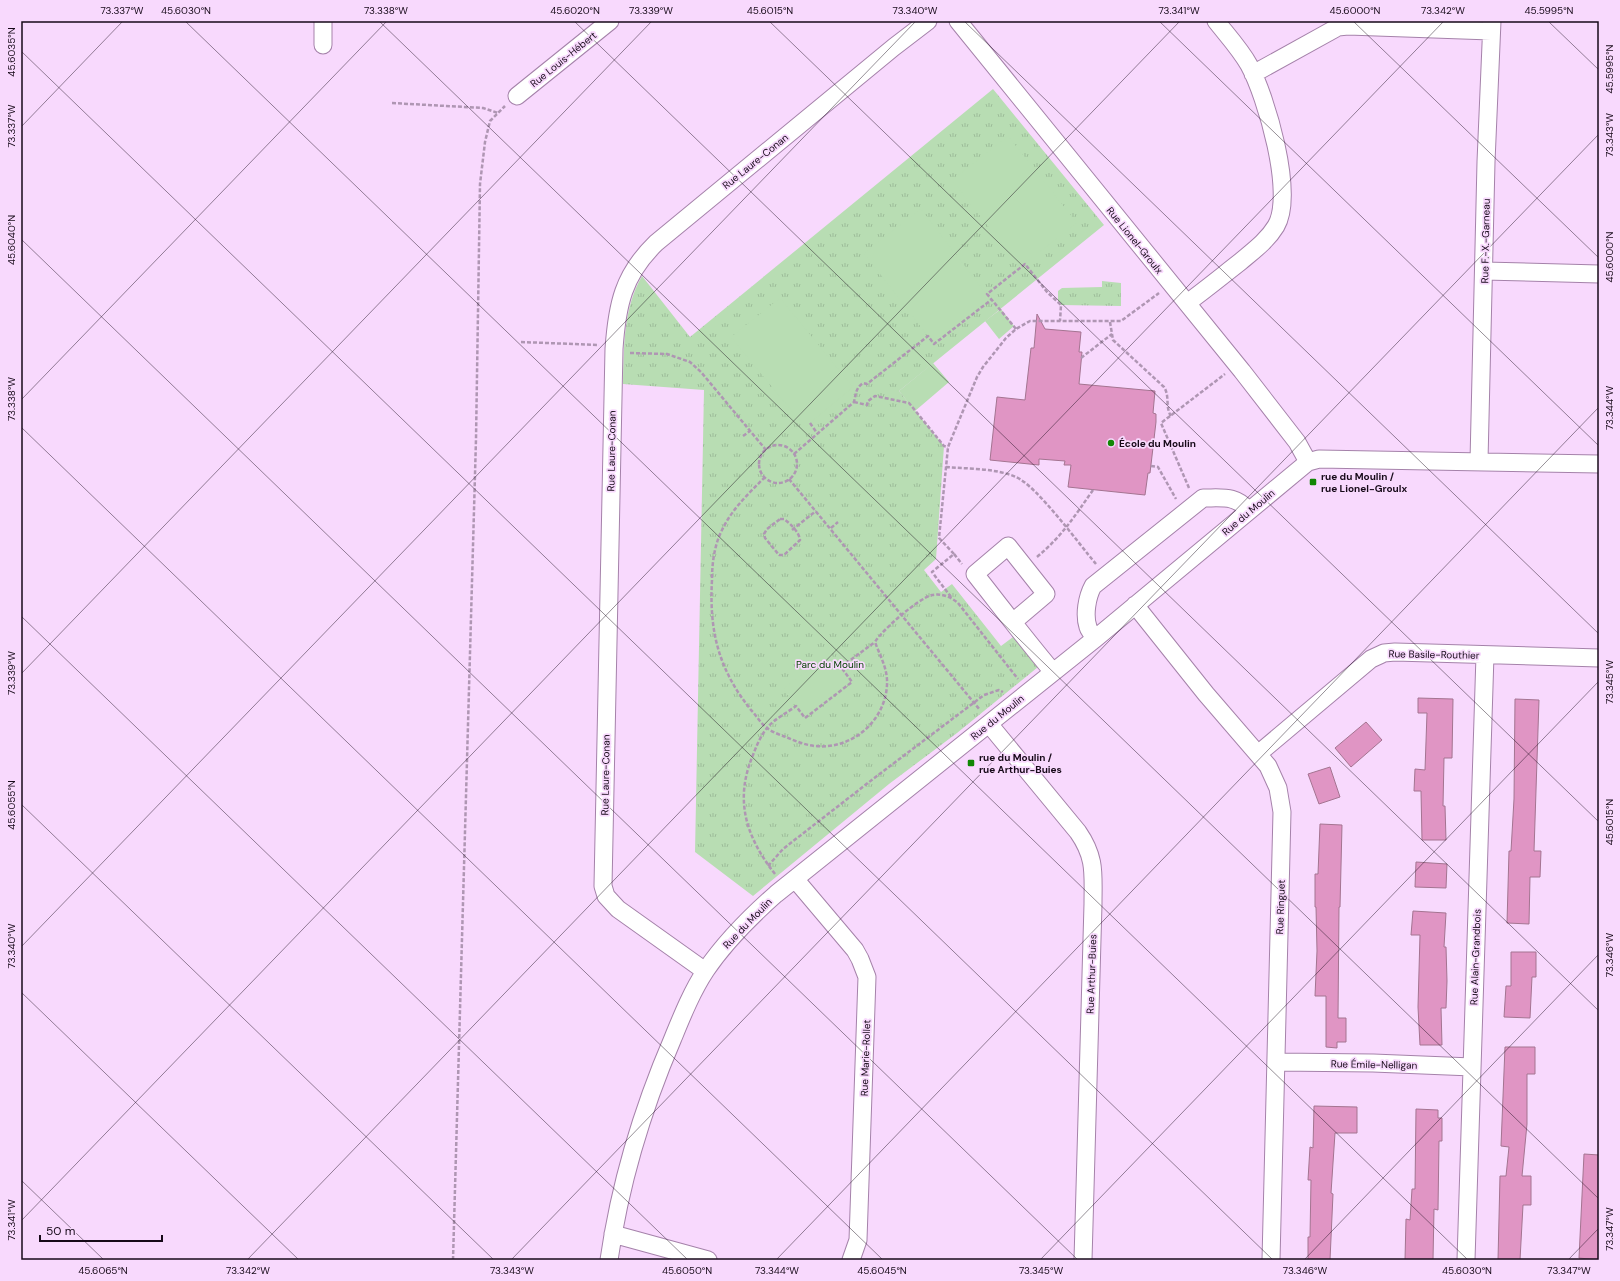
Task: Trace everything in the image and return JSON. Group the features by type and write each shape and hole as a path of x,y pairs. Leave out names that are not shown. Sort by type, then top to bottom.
{"street":[{"path":"323,21 323,45"},
{"name":"Rue Louis-Hébert","path":"517,96 610,21"},
{"name":"Rue Laure-Conan","path":"706,971 618,909 606,896 603,886 614,349 618,306 632,272 640,259 656,243 894,47 928,21"},
{"name":"Rue Lionel-Groulx","path":"958,21 1187,303 1297,442 1308,462"},
{"path":"1187,303 1264,241 1276,226 1282,212 1283,189 1278,153 1262,98 1253,74 1242,55 1216,21"},
{"path":"1253,74 1338,27 1491,26"},
{"name":"Rue F.-X.-Garneau","path":"1479,461 1491,26"},
{"path":"1484,271 1599,274"},
{"path":"1308,462 1319,459 1599,464"},
{"name":"Rue du Moulin","path":"609,1260 630,1155 654,1085 681,1018 706,971 742,926 760,908 986,719 1053,672 1096,638 1308,462"},
{"path":"1096,638 1088,628 1087,616 1087,603 1093,586 1204,498 1235,500 1242,503 1249,511"},
{"name":"Rue Ringuet","path":"1135,605 1206,694 1270,769 1280,795 1282,812 1271,1260"},
{"path":"1013,622 1053,672"},
{"name":"Rue Basile-Routhier","path":"1258,754 1376,656 1395,652 1599,658"},
{"name":"Rue Alain-Grandbois","path":"1466,1260 1485,655"},
{"name":"Rue Arthur-Buies","path":"986,719 1078,832 1086,844 1092,859 1093,898 1083,1260"},
{"name":"Rue Marie-Rollet","path":"795,879 855,950 867,977 858,1240 857,1247 851,1260"},
{"name":"Rue Émile-Nelligan","path":"1276,1062 1373,1063 1472,1067"},
{"path":"613,1234 708,1260"}],"path":[{"path":"453,1260 476,447 480,184 485,142 490,122 517,96"},
{"path":"392,103 483,108 498,113"},
{"path":"1016,329 1001,309 987,294 1025,264 1040,284 1061,305 1060,321"},
{"path":"959,562 954,554 939,538 948,447 977,377 983,367 1006,338 1016,329 1030,321 1110,322 1126,320 1161,292"},
{"path":"794,454 854,402 856,390 859,386 863,383 867,384 928,336 934,344 991,300"},
{"path":"1110,322 1113,340 1164,387 1168,396 1168,411 1171,416"},
{"path":"1082,358 1112,334"},
{"path":"521,342 604,345"},
{"path":"625,353 667,354 690,362 701,372 766,450"},
{"path":"1156,422 1161,423 1171,416 1227,372"},
{"path":"854,402 867,405 868,401 875,396 909,403 944,446 948,447"},
{"path":"810,423 817,433"},
{"path":"1161,423 1191,492"},
{"path":"743,436 750,431"},
{"path":"772,446 785,446 794,454 797,461 796,468 789,479 772,482 765,477 760,469 760,458 766,450 772,446"},
{"path":"1151,466 1158,467 1178,502"},
{"path":"946,467 992,471 1017,477 1030,488 1099,567"},
{"path":"765,477 734,510 721,531 714,553 711,592 715,639 727,673 736,690 766,728 796,741 814,746 831,746 844,742 863,732 876,718 883,703 887,686 884,663 875,642"},
{"path":"789,479 816,510 986,719"},
{"path":"1043,552 1066,529 1092,490"},
{"path":"793,529 816,510"},
{"path":"780,519 784,519 793,529 800,536 800,540 784,555 779,555 765,538 764,534 767,529 780,519"},
{"path":"830,528 838,522"},
{"path":"954,554 932,572 951,597 965,610 1022,683"},
{"path":"777,878 768,866 748,829 744,791 747,769 766,728 796,706 805,718 852,682 841,667 875,642 878,636 902,615 930,596 937,595 951,597"},
{"path":"768,866 783,849 984,695 999,690 1008,695"}],"green space":[{"name":"Parc du Moulin","path":"993,89 1104,225 899,391 944,446 936,559 924,570 941,592 952,584 1001,646 1013,637 1038,667 957,733 889,784 753,896 695,852 704,390 623,384 626,328 631,302 642,276 690,337"},
{"path":"1008,136 1077,223 1020,267 952,180"},
{"path":"921,209 991,300 934,344 864,253"},
{"path":"1102,281 1121,283 1121,306 1061,305 1058,301 1058,291 1062,288 1102,287"},
{"path":"780,298 853,387 805,427 731,337"},
{"path":"1001,309 1014,326 999,339 985,321"},
{"path":"933,363 949,382 915,411 899,391"},
{"path":"830,653 852,682 805,718 783,689"}],"building":[{"path":"1037,314 1045,329 1081,332 1079,352 1082,352 1079,384 1155,391 1153,413 1156,414 1156,422 1150,473 1148,473 1145,495 1068,487 1071,465 1064,465 1065,461 1039,459 1039,465 990,460 997,397 1025,400 1031,348 1034,348"},
{"path":"1418,698 1453,699 1452,758 1444,758 1443,806 1445,806 1446,840 1422,840 1421,791 1414,791 1415,769 1425,770 1427,713 1418,713"},
{"path":"1515,699 1539,700 1534,851 1541,851 1540,877 1530,877 1529,924 1507,923 1509,851 1511,851 1514,799"},
{"path":"1366,722 1382,740 1351,767 1335,748"},
{"path":"1330,767 1340,797 1319,804 1308,774"},
{"path":"1320,824 1342,825 1339,907 1338,1018 1346,1018 1346,1042 1337,1042 1337,1048 1326,1047 1326,996 1315,996 1317,951 1315,874 1318,874"},
{"path":"1416,862 1447,864 1446,888 1415,887"},
{"path":"1413,911 1446,913 1444,947 1446,947 1447,981 1446,1008 1441,1008 1442,1045 1420,1045 1418,1007 1420,935 1411,935"},
{"path":"1511,952 1536,952 1536,977 1532,977 1530,1018 1504,1017 1506,986 1511,986"},
{"path":"1505,1047 1535,1047 1535,1074 1527,1074 1527,1124 1522,1176 1531,1176 1531,1205 1523,1205 1520,1260 1498,1260 1500,1176 1506,1176 1509,1147 1501,1146"},
{"path":"1314,1106 1357,1107 1357,1133 1335,1133 1331,1193 1333,1194 1330,1260 1308,1260 1311,1180 1308,1180 1310,1147 1313,1148"},
{"path":"1416,1109 1438,1110 1438,1118 1442,1118 1442,1141 1439,1141 1438,1210 1434,1209 1433,1260 1405,1260 1406,1219 1410,1220 1412,1189 1415,1189"},
{"path":"1584,1154 1599,1155 1599,1260 1579,1258"}],"place":[{"name":"École du Moulin","path":"1111,443"},
{"name":"rue du Moulin / rue Lionel-Groulx","path":"1313,482"},
{"name":"rue du Moulin / rue Arthur-Buies","path":"971,763"}]}
